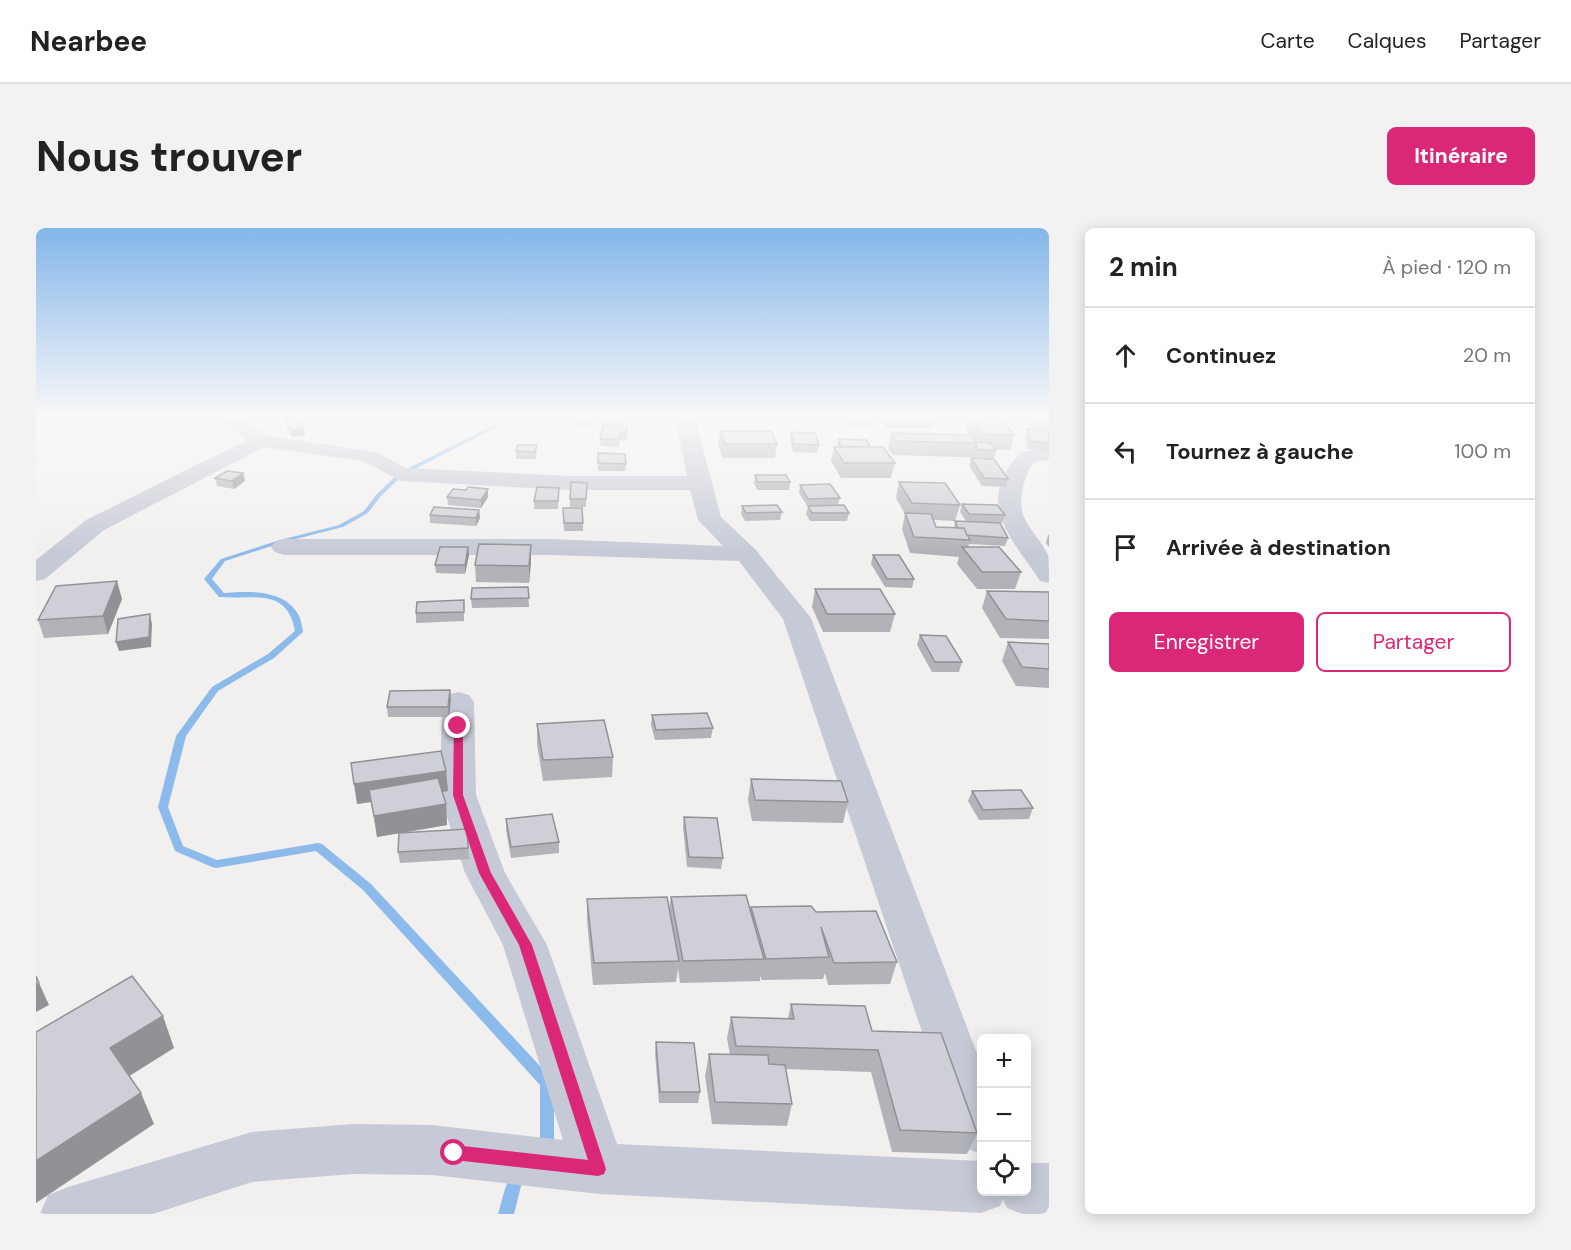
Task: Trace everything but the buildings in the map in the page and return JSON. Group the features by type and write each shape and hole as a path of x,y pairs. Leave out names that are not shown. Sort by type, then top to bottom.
{"street":[{"path":"36,573 95,525 221,461"},
{"path":"378,461 401,474 570,483 699,483"},
{"path":"694,461 710,520 746,554 797,618 977,1119"},
{"path":"1022,461 1010,501 1010,515 1049,575"},
{"path":"284,547 551,547 746,554"},
{"path":"458,702 458,795 485,873 525,945 581,1166"},
{"path":"68,1214 252,1157 353,1149 432,1150 581,1166 977,1187"},
{"path":"1031,1189 1049,1189"}],"waterway":[{"path":"426,461 401,474 378,496 366,512 341,526 282,541 223,560 208,579 222,595 261,595 279,600 294,613 299,632 271,656 215,689 181,736 163,807 179,848 216,864 318,847 367,887 547,1083 547,1141 543,1146"},
{"path":"506,1214 515,1183 520,1176"}],"route":[{"path":"454,1153 598,1169 525,945 485,873 458,795 458,726"}]}
